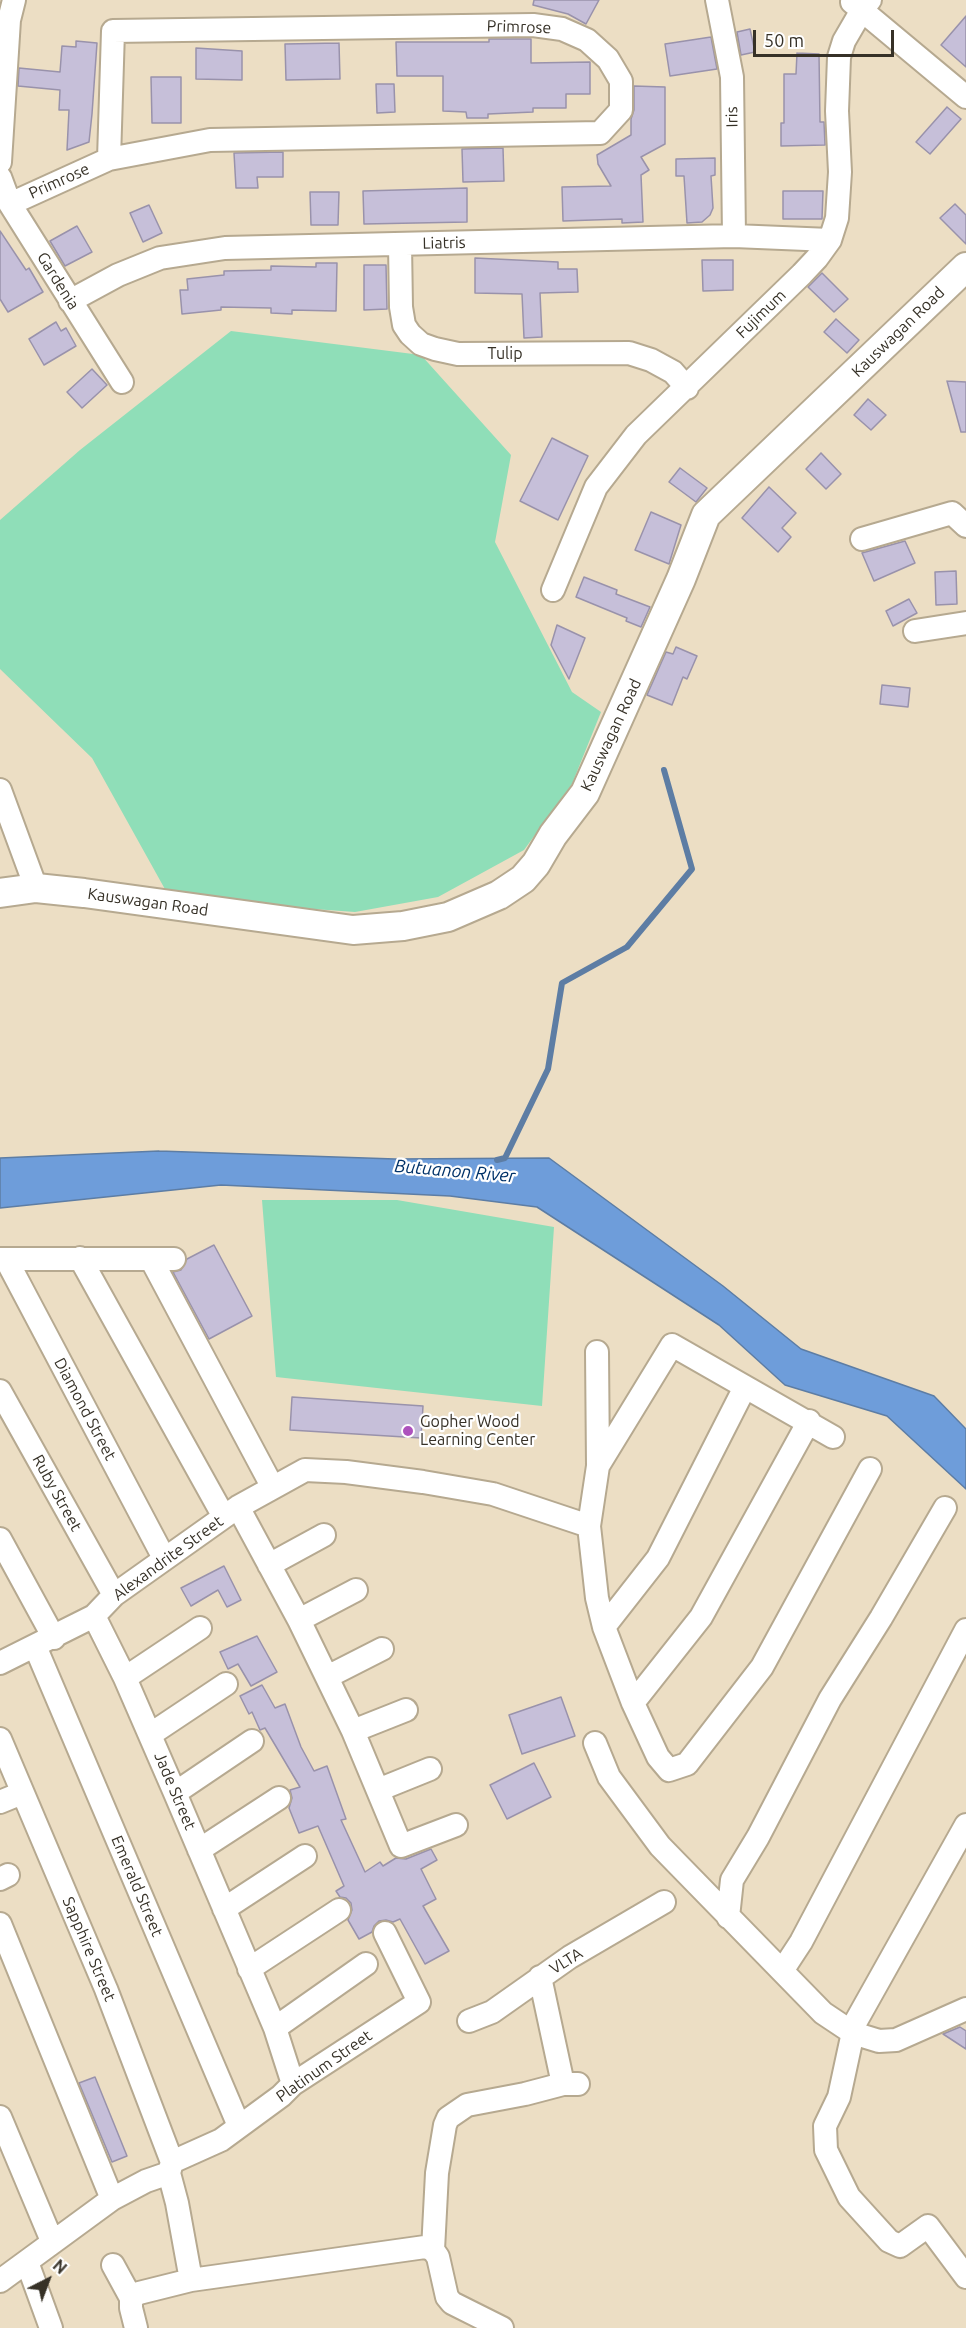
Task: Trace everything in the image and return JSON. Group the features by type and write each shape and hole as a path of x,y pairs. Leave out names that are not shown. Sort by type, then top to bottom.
{"street":[{"path":"0,162 9,20 14,0"},
{"name":"Iris","path":"717,0 732,77 734,236"},
{"path":"860,3 966,97"},
{"name":"Fujimum","path":"553,590 596,487 636,435 802,274 830,240 837,218 840,172 837,111 839,57 860,3"},
{"name":"Primrose","path":"10,204 109,159 210,140 600,133 621,110 621,81 608,59 587,40 562,28 533,25 113,31 109,159"},
{"name":"Gardenia","path":"0,177 10,204 122,382"},
{"name":"Liatris","path":"70,301 118,274 160,258 225,248 734,236 830,240"},
{"name":"Tulip","path":"400,244 401,307 404,325 421,344 458,354 629,353 651,360 673,372 687,388"},
{"name":"Kauswagan Road","path":"0,893 36,888 353,930 403,926 448,917 523,879 585,793 681,579 706,515 966,267"},
{"path":"862,539 959,520"},
{"path":"915,631 966,623"},
{"path":"0,790 36,888"},
{"path":"80,1258 231,1512 269,1564 353,1731 402,1846 456,1826"},
{"path":"3,1259 174,1260"},
{"name":"Diamond Street","path":"3,1259 164,1558"},
{"path":"151,1259 272,1486"},
{"path":"598,1466 672,1345 809,1421 833,1437"},
{"path":"597,1352 598,1466 589,1526 597,1598 604,1627 633,1703 663,1765 669,1770 687,1764 762,1667 870,1469"},
{"path":"604,1627 658,1558 745,1387"},
{"name":"Ruby Street","path":"0,1390 114,1594"},
{"path":"633,1703 701,1617 809,1421"},
{"name":"Alexandrite Street","path":"0,1663 94,1616 114,1594 164,1558 272,1486 305,1470 368,1475 493,1494 589,1526"},
{"path":"728,1917 732,1880 758,1837 830,1699 887,1609 945,1508"},
{"path":"269,1564 324,1535"},
{"name":"Emerald Street","path":"0,1539 45,1642 238,2127"},
{"path":"299,1620 356,1590"},
{"name":"Jade Street","path":"94,1616 151,1734 275,2028 293,2084"},
{"path":"125,1678 200,1628"},
{"path":"783,1971 801,1942 966,1630"},
{"path":"327,1677 382,1649"},
{"path":"151,1734 226,1684"},
{"path":"353,1731 406,1710"},
{"name":"Sapphire Street","path":"0,1738 106,1989 170,2167 191,2280"},
{"path":"176,1793 252,1741"},
{"path":"595,1743 609,1777 660,1846 823,2013 853,2032 879,2041 896,2040 966,2009"},
{"path":"378,1790 430,1769"},
{"path":"0,1802 22,1793"},
{"path":"200,1850 279,1798"},
{"path":"966,1825 855,2023 839,2097 825,2126 826,2150 849,2197 889,2241 900,2246 928,2226 966,2277"},
{"path":"224,1909 305,1856"},
{"name":"VLTA","path":"469,2021 492,2012 570,1957 664,1902"},
{"path":"249,1969 339,1910"},
{"path":"0,1924 112,2199"},
{"name":"Platinum Street","path":"0,2281 112,2199 221,2140 281,2096 293,2084 419,2002 384,1933"},
{"path":"275,2028 366,1964"},
{"path":"433,2250 437,2174 448,2118 467,2105 570,2084 540,1977"},
{"path":"0,2117 52,2241"},
{"path":"131,2298 139,2293 191,2280 425,2247 433,2250 438,2257 447,2297 452,2303 502,2328"},
{"path":"27,2262 51,2328"},
{"path":"113,2265 131,2298 136,2328"}],"green space":[{"path":"231,331 421,355 511,455 495,542 572,692 601,712 572,784 524,850 438,897 355,912 259,905 166,891 92,758 0,669 0,520 80,450"},
{"path":"262,1200 397,1200 554,1227 542,1406 276,1377"}],"water":[{"name":"Butuanon River","path":"159,1151 395,1159 549,1158 723,1286 801,1349 934,1396 966,1429 966,1489 887,1416 785,1385 719,1325 537,1207 450,1196 221,1185 0,1208 0,1158"}],"building":[{"path":"534,0 599,0 586,24 568,14 533,5"},
{"path":"966,16 966,67 941,45"},
{"path":"750,29 755,52 741,55 737,32"},
{"path":"711,37 717,69 670,76 665,44"},
{"path":"489,39 531,39 531,63 590,62 590,94 566,94 566,108 533,108 533,112 488,114 488,118 467,118 466,112 443,111 443,76 397,76 396,42 489,42"},
{"path":"76,41 97,43 92,114 89,142 67,150 69,110 59,110 60,90 18,86 19,68 60,72 62,46 76,47"},
{"path":"339,43 340,79 286,80 285,44"},
{"path":"196,48 242,51 242,80 196,79"},
{"path":"797,53 819,54 820,122 824,122 825,145 781,146 781,123 784,123 784,74 796,74"},
{"path":"151,77 181,77 181,123 152,123"},
{"path":"376,84 394,84 395,112 377,113"},
{"path":"634,86 665,87 665,144 641,157 649,170 641,175 643,222 622,223 622,219 563,221 562,187 611,186 598,164 597,155 631,135"},
{"path":"947,107 961,119 930,154 916,142"},
{"path":"503,148 504,181 463,182 462,149"},
{"path":"283,152 283,177 257,177 258,188 236,188 234,153"},
{"path":"715,158 715,175 711,176 713,208 710,215 702,222 687,223 684,176 676,176 676,159"},
{"path":"467,188 467,222 364,224 363,191"},
{"path":"783,191 823,191 822,219 783,219"},
{"path":"310,192 339,192 338,225 311,225"},
{"path":"955,204 966,215 966,244 940,218"},
{"path":"149,205 162,233 143,242 130,213"},
{"path":"77,226 92,252 65,266 50,241"},
{"path":"0,231 26,270 29,268 43,292 8,312 0,299"},
{"path":"475,258 558,262 558,269 577,269 578,292 540,293 542,337 524,338 522,294 475,293"},
{"path":"702,260 733,260 733,290 703,291"},
{"path":"316,263 337,263 336,311 292,310 292,314 271,313 271,308 221,307 221,310 182,314 180,290 188,290 187,279 224,275 224,271 271,270 271,266 316,267"},
{"path":"364,265 386,265 387,309 364,310"},
{"path":"822,273 848,299 834,312 808,287"},
{"path":"836,319 859,340 847,353 824,332"},
{"path":"56,322 61,331 66,328 76,346 44,365 29,339"},
{"path":"92,369 107,385 82,408 67,392"},
{"path":"947,381 966,382 966,432 961,432"},
{"path":"868,399 886,415 871,430 854,415"},
{"path":"552,438 588,456 558,520 520,501"},
{"path":"821,453 841,474 826,489 806,469"},
{"path":"680,468 707,488 696,502 669,482"},
{"path":"769,487 796,513 782,528 791,537 778,552 742,518"},
{"path":"651,512 681,525 669,564 635,550"},
{"path":"905,541 915,563 874,581 862,553"},
{"path":"956,571 957,604 936,605 935,572"},
{"path":"584,577 617,590 616,594 650,607 641,627 626,621 627,618 576,597"},
{"path":"909,599 917,613 893,626 886,611"},
{"path":"557,625 585,638 569,679 551,645"},
{"path":"676,647 697,656 687,679 683,677 672,705 647,695 666,652 673,654"},
{"path":"882,685 910,688 908,707 880,704"},
{"path":"214,1245 252,1316 209,1339 173,1272 181,1270 187,1259"},
{"path":"292,1397 423,1406 421,1438 290,1430"},
{"path":"224,1566 241,1600 227,1607 218,1590 191,1606 181,1588"},
{"path":"257,1636 277,1672 251,1686 238,1664 228,1669 220,1652"},
{"path":"262,1685 275,1708 285,1704 301,1747 314,1771 327,1766 346,1819 341,1820 365,1872 380,1862 383,1866 396,1858 406,1859 431,1849 437,1860 421,1869 436,1899 423,1906 449,1951 425,1964 400,1919 393,1922 379,1921 372,1932 359,1939 348,1920 352,1910 351,1903 346,1898 340,1897 336,1891 344,1886 318,1826 299,1833 289,1808 292,1798 290,1790 300,1787 265,1728 260,1730 252,1712 249,1714 240,1696"},
{"path":"561,1697 575,1736 522,1754 509,1715"},
{"path":"534,1763 551,1797 507,1819 490,1785"},
{"path":"960,2027 966,2031 966,2049 943,2034"},
{"path":"95,2077 127,2156 112,2162 79,2083"}],"waterway":[{"name":"Butuanon River","path":"497,1160 505,1158 548,1069 562,983 627,947 692,869 664,770"}],"place":[{"name":"Gopher Wood Learning Center","path":"408,1431"}]}
